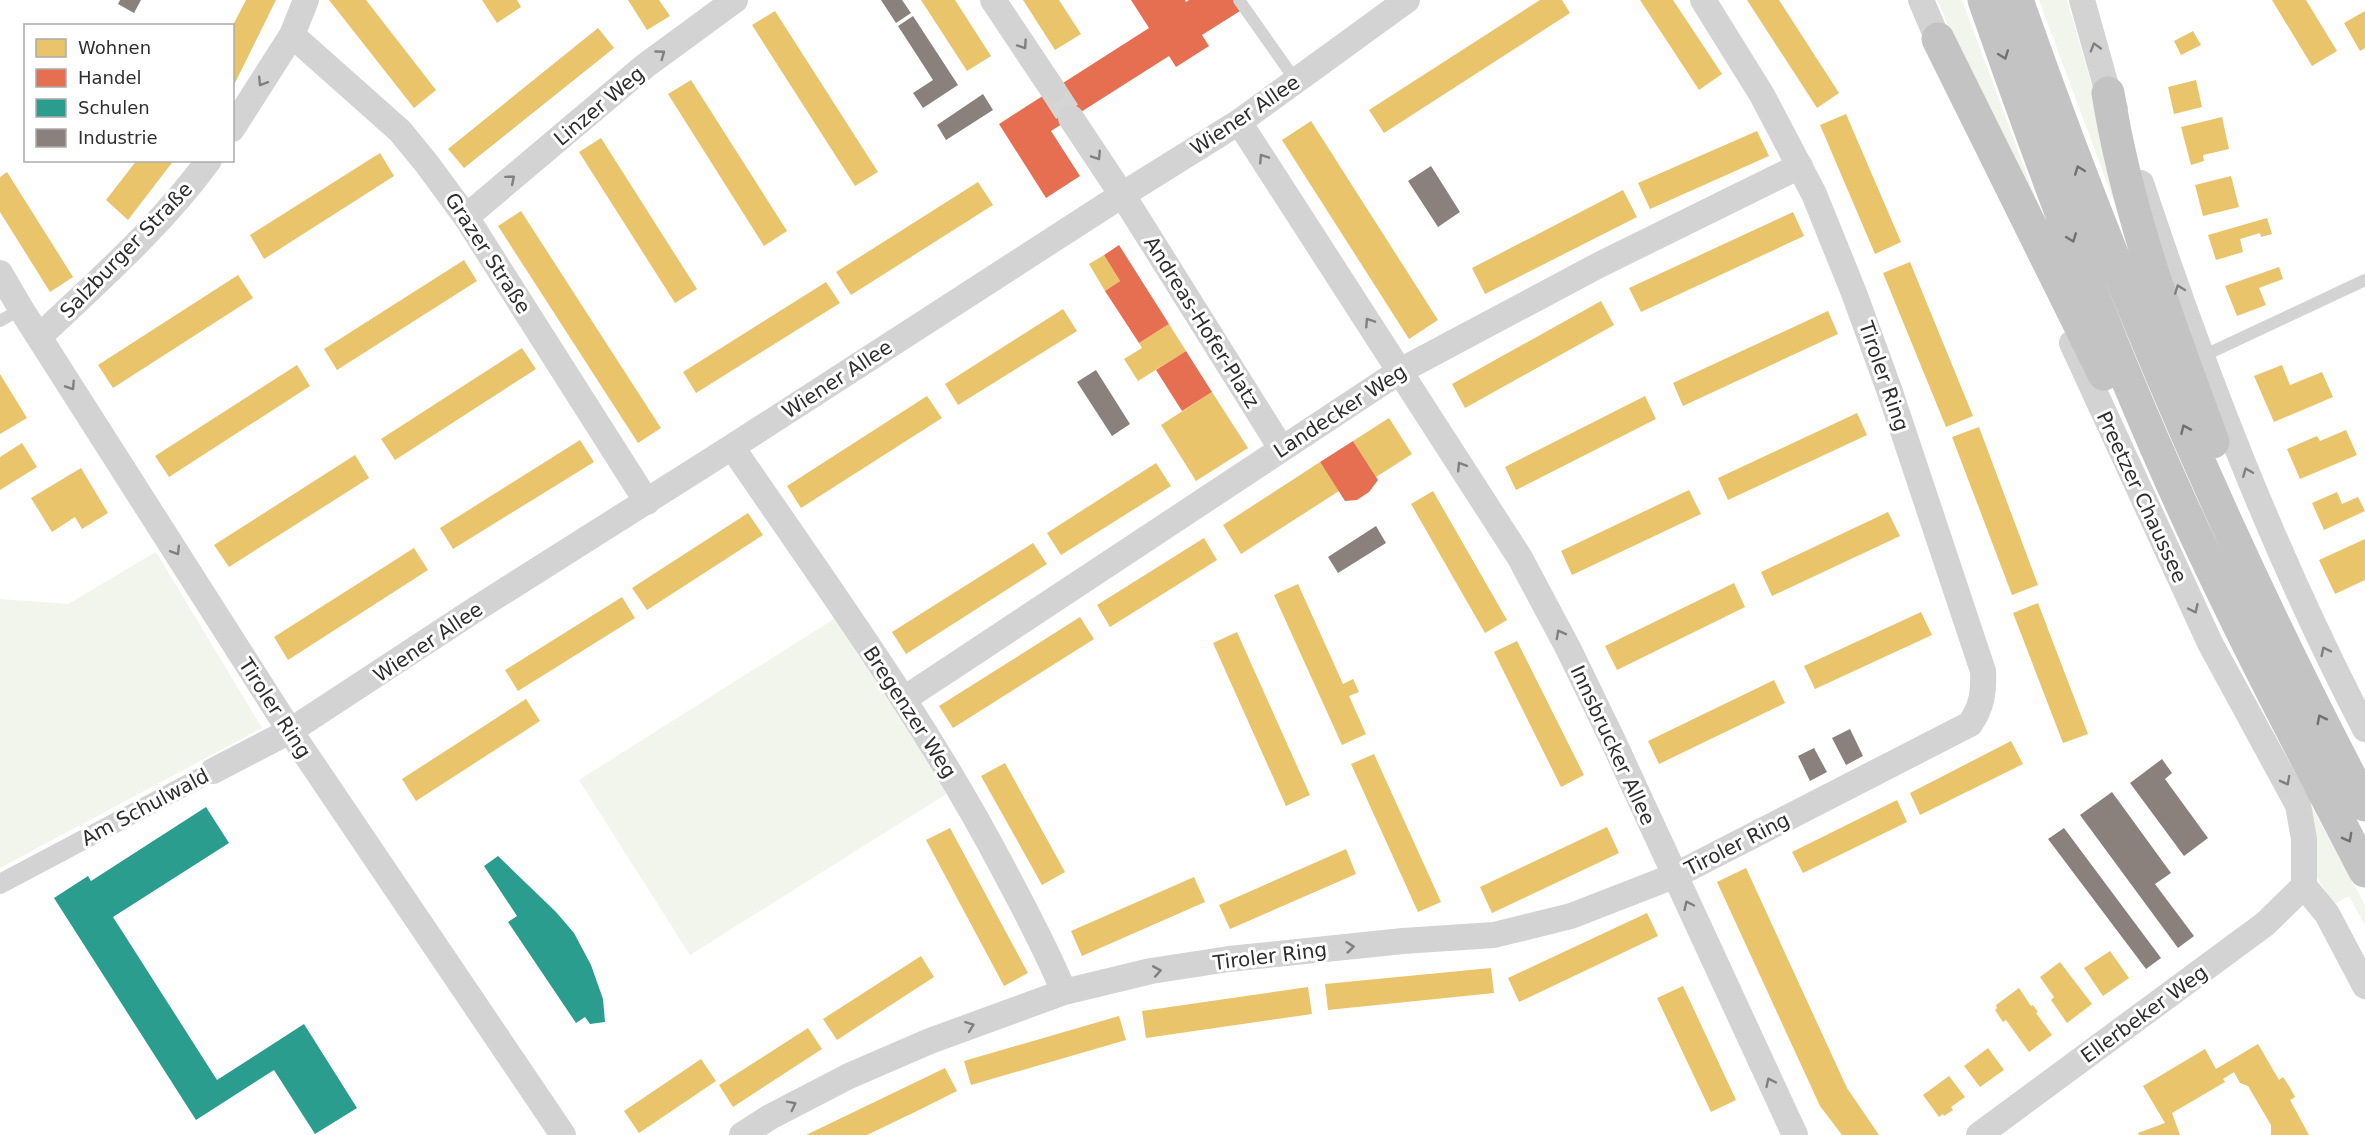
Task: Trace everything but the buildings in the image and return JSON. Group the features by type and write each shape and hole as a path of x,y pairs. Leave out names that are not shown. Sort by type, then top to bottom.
{"highway":[{"name":"Preetzer Chaussee","path":"1984,0 2073,241 2179,499 2272,693 2365,870"},
{"path":"2017,0 2132,305 2233,540 2365,805"},
{"path":"1938,39 2131,431 2179,499"},
{"path":"2108,93 2116,142 2133,207 2192,385 2225,474 2233,540"}],"street":[{"path":"234,126 292,35 306,0"},
{"name":"Linzer Weg","path":"466,217 645,66 735,0"},
{"path":"993,0 1053,90"},
{"name":"Wiener Allee","path":"290,731 476,609 647,502 1239,122 1380,22 1407,0"},
{"name":"Wiener Allee","path":"1380,22 1425,0"},
{"name":"Tiroler Ring","path":"742,1135 770,1117 849,1076 930,1041 1064,992 1151,971 1229,959 1403,941 1494,935 1571,915 1674,876 1970,724 1977,714 1984,694 1983,671 1890,392 1850,282 1800,166 1762,95 1703,0"},
{"name":"Preetzer Chaussee","path":"1921,0 2029,250 2173,565 2233,688 2298,805 2304,839 2304,886"},
{"path":"2082,0 2108,93 2128,141 2203,356 2268,526 2324,649 2358,699 2365,729"},
{"name":"Grazer Straße","path":"292,35 400,130 466,217 647,502"},
{"name":"Andreas-Hofer-Platz","path":"1071,118 1281,448"},
{"path":"1239,122 1400,371"},
{"name":"Salzburger Straße","path":"39,337 150,228 195,180 208,162"},
{"name":"Landecker Weg","path":"904,699 1400,371 1599,265 1800,166"},
{"name":"Tiroler Ring","path":"0,273 10,315 39,337 290,731 562,1135"},
{"name":"Innsbrucker Allee","path":"1400,371 1520,558 1584,681 1795,1135"},
{"name":"Bregenzer Weg","path":"732,447 904,699 972,809 1052,960 1064,992"},
{"name":"Am Schulwald","path":"0,885 290,731"},
{"path":"2304,886 2327,914 2365,986"},
{"name":"Ellerbeker Weg","path":"1979,1135 2265,924 2304,886"}],"lane":[{"path":"1239,0 1296,81"},
{"path":"2203,356 2365,280"}],"shaded area":[{"path":"1937,0 1962,0 2052,242 1963,60"},
{"path":"2039,0 2067,0 2135,233 2123,226"},
{"path":"156,552 262,728 0,868 0,599 68,604"},
{"path":"837,617 948,793 690,955 579,780"},
{"path":"2305,794 2365,905 2365,925 2349,896 2333,905 2316,875"}],"tunnel":[{"path":"1053,90 1071,118"}]}
